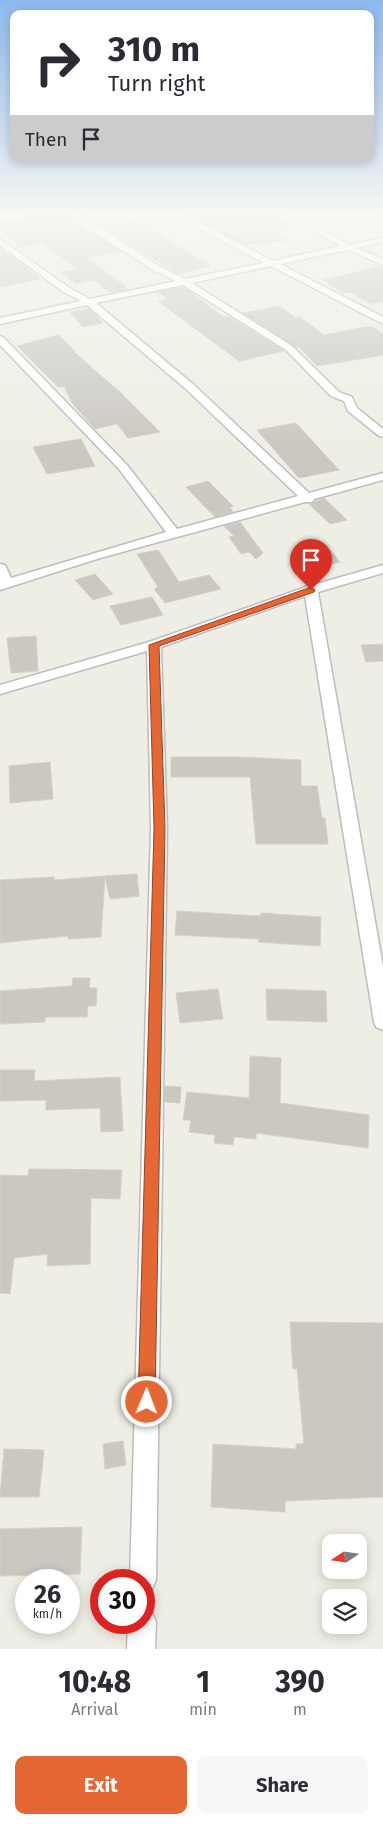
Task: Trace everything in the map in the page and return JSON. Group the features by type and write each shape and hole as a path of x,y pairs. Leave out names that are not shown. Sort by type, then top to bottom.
{"street":[{"path":"68,290 89,302 190,387 308,499"},
{"path":"0,321 146,290"},
{"path":"197,290 289,348 335,394 348,399 352,409 383,434"},
{"path":"324,290 383,321"},
{"path":"0,339 123,467 174,532"},
{"path":"0,568 3,585 174,532 308,499 383,476"},
{"path":"0,690 154,645 311,590 383,569"},
{"path":"311,590 383,1022"},
{"path":"143,1569 159,828 154,645"},
{"path":"141,1649 142,1634"}],"building":[{"path":"107,290 125,290 125,290 111,293"},
{"path":"187,290 224,317 228,316 284,351 239,361 158,301 168,299 158,292"},
{"path":"338,290 383,290 383,301 370,304 350,292 343,293"},
{"path":"279,306 296,318 300,317 324,335 371,326 383,334 383,355 317,366 299,347 296,348 243,313"},
{"path":"89,309 103,323 83,327 70,312"},
{"path":"58,335 160,432 128,438 117,424 95,429 72,403 64,386 58,387 17,346"},
{"path":"296,423 339,470 299,478 257,430"},
{"path":"81,439 95,466 47,474 33,447"},
{"path":"208,481 233,506 230,507 233,512 215,517 186,487"},
{"path":"324,498 347,520 330,524 309,504"},
{"path":"240,522 263,553 256,559 249,552 241,554 229,537 234,536 224,526"},
{"path":"326,545 340,562 318,567 304,549"},
{"path":"158,550 179,582 209,575 221,589 165,603 154,589 158,587 137,554"},
{"path":"95,574 113,594 93,600 75,580"},
{"path":"152,597 163,615 121,625 110,606"},
{"path":"36,636 38,671 11,673 7,638"},
{"path":"383,644 383,661 366,662 361,645"},
{"path":"171,757 239,757 301,760 301,786 317,786 322,818 325,818 328,844 256,844 250,777 171,777"},
{"path":"50,762 53,799 10,803 9,766"},
{"path":"137,874 139,896 110,899 105,876"},
{"path":"105,876 101,937 68,939 68,936 0,943 0,880 54,877 54,880"},
{"path":"177,911 260,916 261,913 321,917 320,946 258,942 259,939 175,935"},
{"path":"73,978 90,978 89,988 97,988 96,1006 88,1006 87,1017 45,1017 45,1022 0,1024 0,991 72,986"},
{"path":"218,989 223,1019 180,1023 176,993"},
{"path":"266,989 326,991 327,1022 267,1020"},
{"path":"250,1056 281,1058 280,1103 369,1115 368,1148 256,1133 256,1139 234,1137 233,1145 214,1143 215,1135 189,1132 191,1120 183,1120 187,1092 249,1098"},
{"path":"0,1070 35,1070 34,1081 120,1077 123,1131 101,1132 100,1108 46,1110 46,1100 0,1101"},
{"path":"165,1086 181,1087 180,1103 165,1102"},
{"path":"29,1169 122,1170 120,1199 91,1198 90,1264 47,1266 48,1254 14,1258 10,1294 0,1293 0,1175 28,1176"},
{"path":"290,1322 383,1323 383,1497 285,1501 285,1512 211,1507 213,1444 296,1449 296,1444 304,1444 297,1369 293,1369"},
{"path":"123,1441 126,1465 105,1469 103,1444"},
{"path":"4,1449 44,1450 39,1497 0,1497"},
{"path":"82,1527 80,1574 80,1569 15,1569 15,1576 0,1576 0,1529"}],"route":[{"path":"147,1402 159,828 154,645 311,590"}]}
